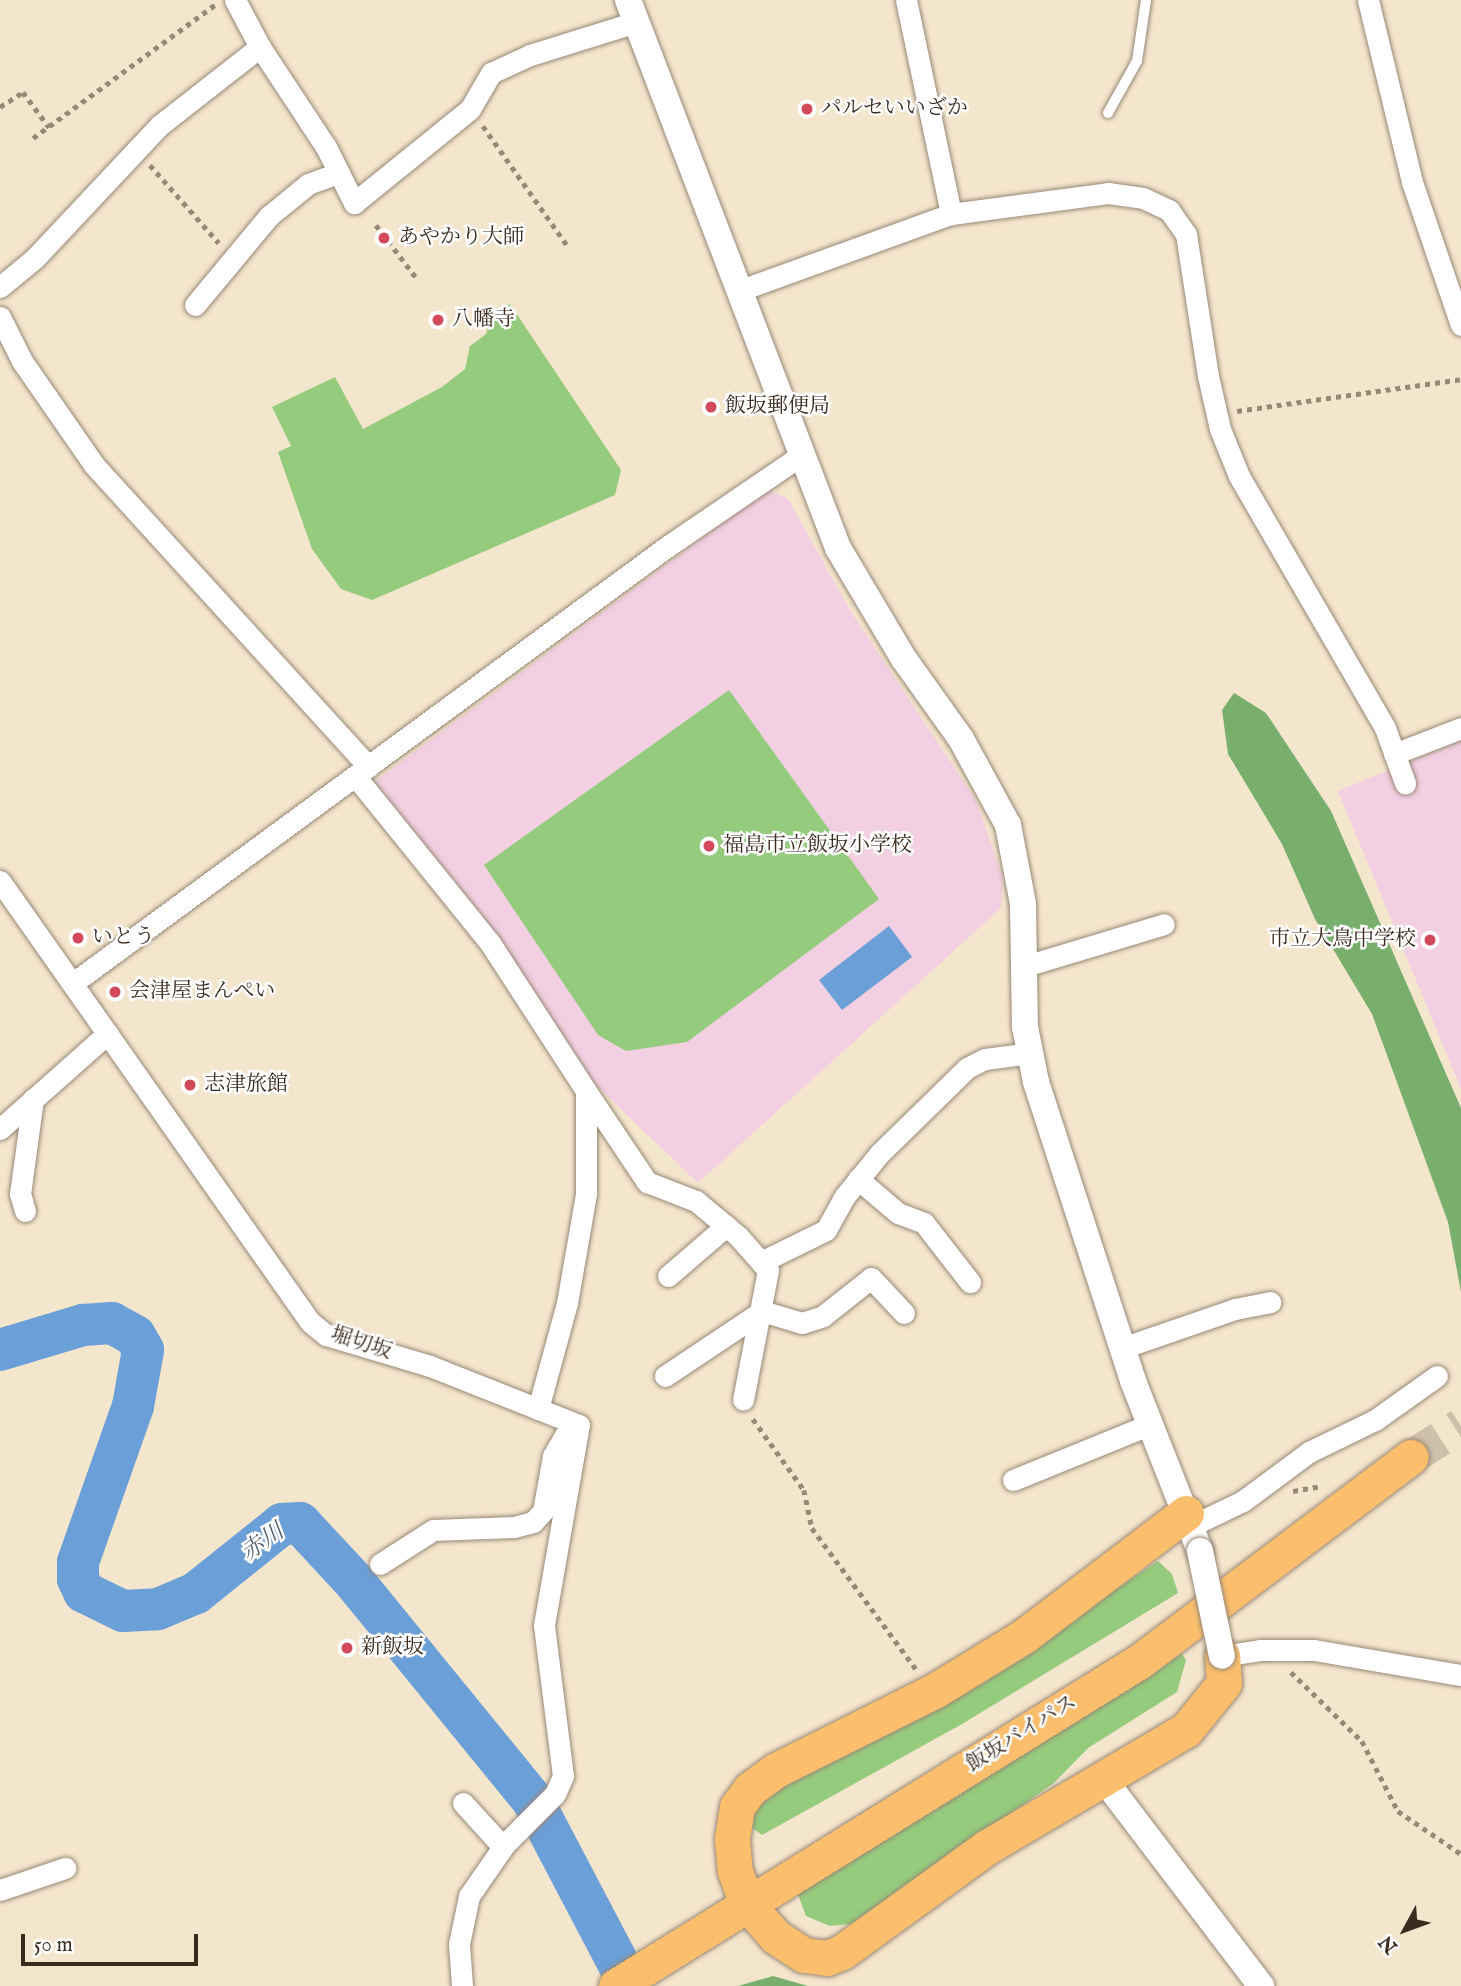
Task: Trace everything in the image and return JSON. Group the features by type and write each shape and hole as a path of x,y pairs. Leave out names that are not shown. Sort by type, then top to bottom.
{"highway":[{"name":"飯坂バイパス","path":"616,1986 1140,1661 1411,1457"},
{"path":"1188,1520 1024,1636 936,1690 776,1770 744,1796 732,1839 735,1871 747,1905 789,1947 804,1955 827,1958 875,1929 987,1847 1186,1730 1224,1683 1222,1656"}],"street":[{"path":"235,0 260,47 339,173 354,203 470,108 491,73 632,11 800,456 838,548 904,659 993,790 1008,825 1023,904 1022,967 1030,1053 1122,1349 1200,1551 1222,1656 1277,1650 1314,1650 1461,1675"},
{"path":"906,0 951,214"},
{"path":"1368,0 1412,182 1461,326"},
{"path":"0,287 35,258 136,149 260,47"},
{"path":"195,306 232,258 290,198 308,184 339,173"},
{"path":"738,291 951,214 1108,193 1143,198 1169,210 1186,234 1217,413 1239,476 1385,729 1405,783"},
{"path":"0,317 29,372 94,465 363,772 490,943 648,1182 696,1201 726,1226 768,1270 743,1400"},
{"path":"73,984 668,546 800,456"},
{"path":"1394,754 1461,728"},
{"name":"堀切坂","path":"0,881 301,1310 326,1335 463,1379 579,1425"},
{"path":"1022,967 1164,925"},
{"path":"0,1129 108,1034"},
{"path":"761,1262 826,1230 858,1179 967,1068 985,1059 1030,1053"},
{"path":"538,1409 567,1303 586,1195 586,1091"},
{"path":"24,1211 20,1194 33,1100"},
{"path":"858,1179 898,1213 924,1223 970,1282"},
{"path":"668,1276 726,1226"},
{"path":"762,1311 802,1323 823,1316 870,1278 904,1313"},
{"path":"1122,1349 1235,1309 1270,1302"},
{"path":"665,1376 762,1311"},
{"path":"1188,1520 1243,1501 1309,1452 1375,1420 1437,1376"},
{"path":"1013,1480 1151,1424"},
{"path":"380,1564 433,1530 514,1527 533,1522 543,1511 554,1456 565,1434 579,1425"},
{"path":"462,1986 459,1944 470,1896 502,1847 555,1794 563,1776 544,1625 579,1425"},
{"path":"1102,1777 1261,1986"},
{"path":"463,1803 502,1847"},
{"path":"0,1890 65,1868"}],"lane":[{"path":"1108,113 1138,61 1146,0"}],"path":[{"path":"33,138 222,0"},
{"path":"0,107 23,92 49,127"},
{"path":"470,108 569,248"},
{"path":"136,149 232,258"},
{"path":"376,225 418,280"},
{"path":"1217,413 1461,379"},
{"path":"743,1400 804,1490 811,1528 905,1658 936,1690"},
{"path":"1277,1650 1301,1683 1342,1717 1362,1741 1398,1811 1461,1854"}],"shaded area":[{"name":"福島市立飯坂小学校","path":"768,489 788,499 851,612 976,800 1003,878 1001,908 698,1183 583,1073 485,919 374,782"},
{"name":"市立大鳥中学校","path":"1461,741 1461,1089 1338,791"}],"green space":[{"path":"510,304 621,470 615,495 372,600 341,589 312,549 278,452 291,446 272,407 335,377 363,429 442,387 465,369 470,346 486,334 492,312"},
{"path":"729,690 879,899 687,1042 626,1051 598,1035 484,865"},
{"path":"1234,693 1266,713 1331,811 1461,1108 1461,1292 1448,1222 1372,1014 1315,919 1282,844 1228,754 1222,710"},
{"path":"1158,1561 1172,1574 1178,1593 962,1724 762,1835 748,1825 754,1800 974,1685"},
{"path":"1182,1654 1186,1660 1177,1692 1088,1748 1054,1783 851,1924 830,1926 806,1916 796,1889"},
{"path":"773,1976 808,1986 738,1986"}],"water":[{"path":"889,926 912,957 842,1010 819,980"}],"waterway":[{"name":"赤川","path":"0,1350 83,1325 112,1323 135,1336 143,1350 133,1406 78,1562 78,1579 84,1592 123,1611 158,1609 196,1593 282,1524 300,1523 353,1580 533,1801 630,1986"}],"tunnel":[{"path":"1411,1457 1461,1425"}],"place":[{"name":"パルセいいざか","path":"807,109"},
{"name":"あやかり大師","path":"384,238"},
{"name":"八幡寺","path":"438,320"},
{"name":"飯坂郵便局","path":"711,407"},
{"name":"福島市立飯坂小学校","path":"709,846"},
{"name":"いとう","path":"78,938"},
{"name":"市立大鳥中学校","path":"1430,940"},
{"name":"会津屋まんぺい","path":"115,992"},
{"name":"志津旅館","path":"190,1085"},
{"name":"新飯坂","path":"347,1648"}]}
